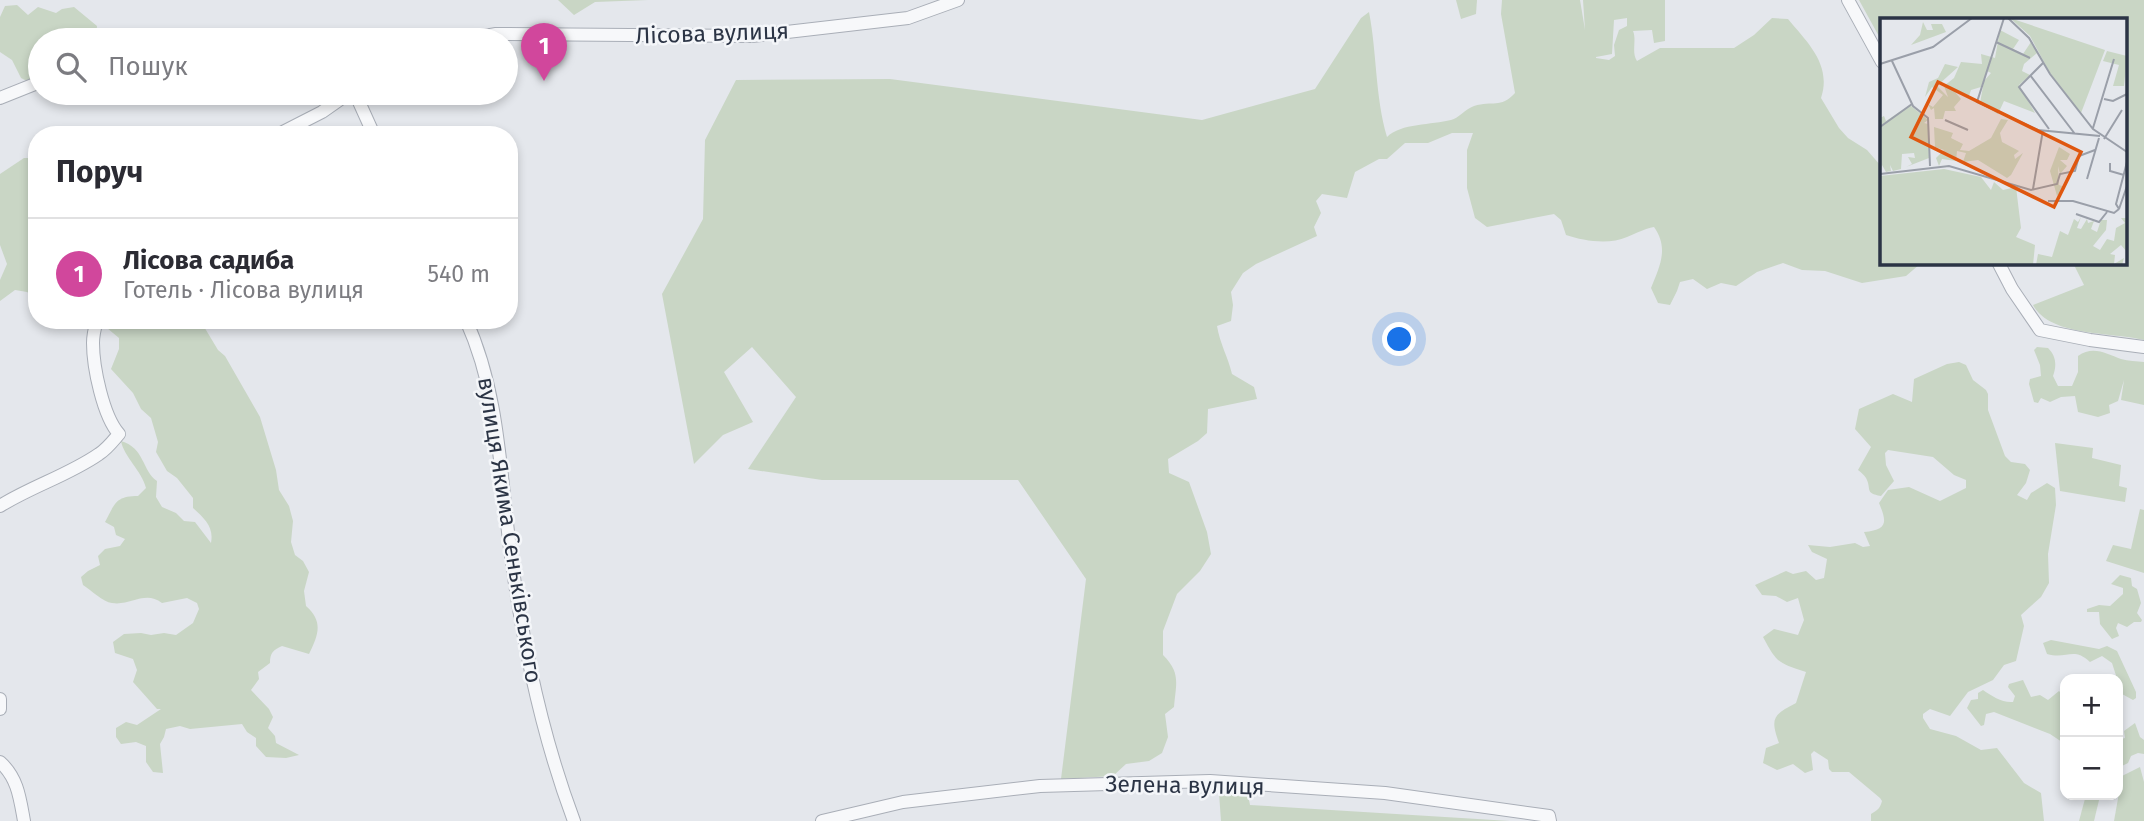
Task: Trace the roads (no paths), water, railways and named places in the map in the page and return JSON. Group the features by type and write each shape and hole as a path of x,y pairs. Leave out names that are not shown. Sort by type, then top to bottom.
{"street":[{"name":"Лісова вулиця","path":"518,34 752,36 908,18 958,0"},
{"path":"1848,0 1880,60"},
{"path":"0,98 28,87"},
{"path":"294,126 331,105"},
{"path":"360,105 370,126"},
{"path":"1999,264 2012,289 2040,330 2144,348"},
{"path":"0,506 16,495 101,453 119,434 107,411 95,368 93,341 95,329"},
{"name":"вулиця Якима Сеньківського","path":"470,329 488,380 500,450 517,599 537,697 573,821"},
{"path":"0,699 0,709"},
{"path":"0,762 10,771 19,793 24,821"},
{"name":"Зелена вулиця","path":"822,821 903,802 1040,786 1210,781 1385,793 1549,819"}],"place":[{"name":"Лісова садиба","path":"544,81"}]}
